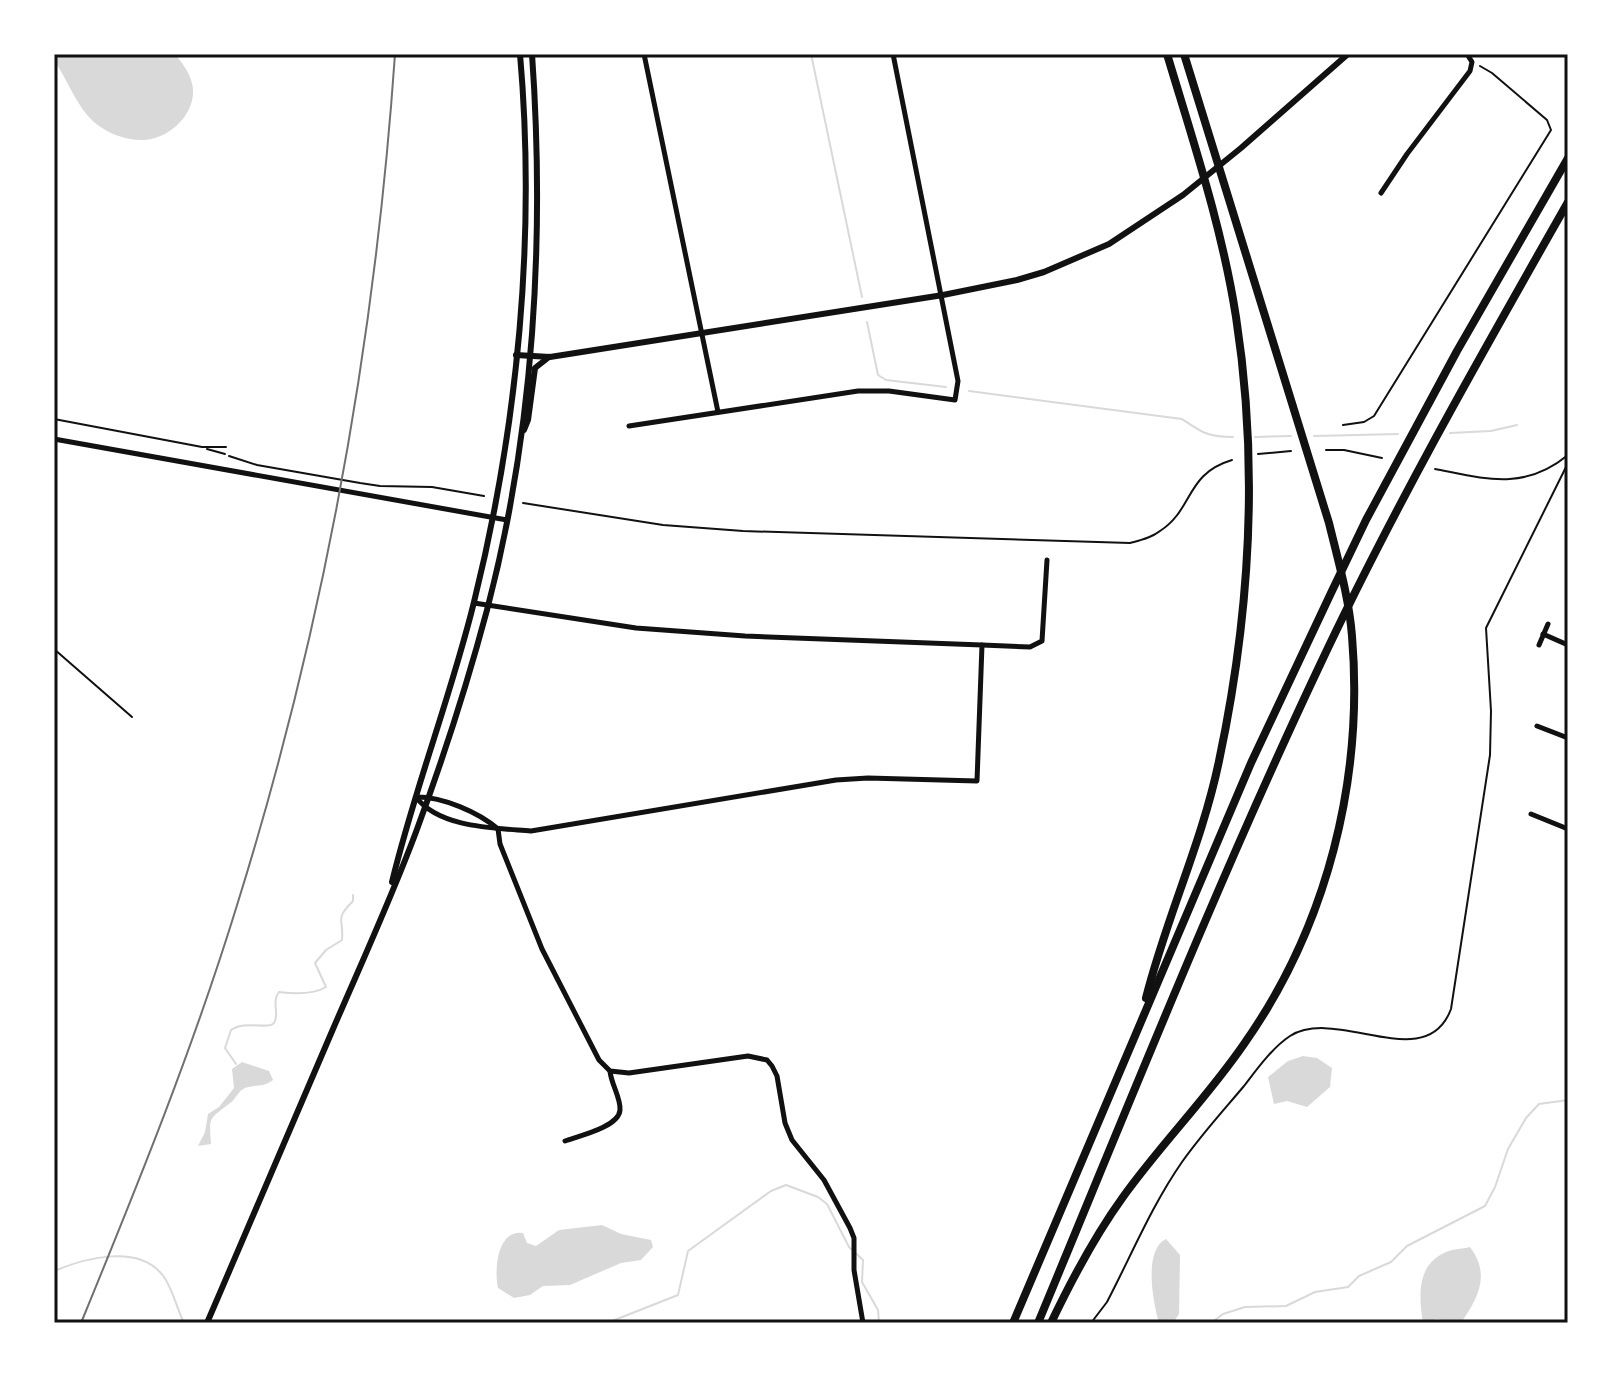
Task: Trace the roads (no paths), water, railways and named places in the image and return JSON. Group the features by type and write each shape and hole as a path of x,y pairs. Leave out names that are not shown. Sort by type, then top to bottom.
{"highway":[{"path":"1141,1018 1157,955 1196,847 1219,763 1241,641 1251,497 1236,317 1211,198 1167,54"},
{"path":"1051,1323 1078,1267 1102,1227 1244,1044 1293,963 1331,866 1346,799 1353,728 1352,636 1329,523 1184,54"},
{"path":"1013,1323 1251,763 1366,520 1457,351 1568,158"},
{"path":"1038,1323 1143,1069 1319,667 1394,515 1568,202"}],"street":[{"path":"388,901 474,603 507,437 524,238 520,54"},
{"path":"207,1323 388,901 429,797 488,607 521,437 530,356 536,209 532,54"},
{"path":"644,54 718,412"},
{"path":"629,426 858,391 889,391 955,400 958,381 943,295 893,54"},
{"path":"516,355 550,357 943,295 1017,280 1077,259 1109,244 1183,195 1348,54"},
{"path":"1381,193 1470,71 1472,62 1467,54"},
{"path":"521,437 528,420 535,368 550,357"},
{"path":"54,439 507,520"},
{"path":"474,603 636,628 745,636 1030,647 1042,641 1045,632 1047,560"},
{"path":"1539,645 1548,624"},
{"path":"1543,634 1568,645"},
{"path":"416,797 424,809 483,829 531,831 836,780 977,781 982,645"},
{"path":"1537,726 1568,738"},
{"path":"416,797 429,797 486,819 498,829 500,844 542,949 599,1060 610,1071 620,1115 611,1124 565,1141"},
{"path":"1531,814 1568,829"},
{"path":"610,1071 629,1073 748,1056 767,1060 777,1076 785,1123 792,1140 824,1180 854,1238 853,1258 863,1323"}],"lane":[{"path":"54,419 225,454"},
{"path":"202,447 226,447"},
{"path":"54,649 132,717"}],"waterway":[{"path":"811,54 862,297"},
{"path":"867,322 878,375 886,380 946,387"},
{"path":"969,391 1182,419 1206,433 1233,437"},
{"path":"1450,433 1491,431 1517,425"},
{"path":"1314,436 1398,434"},
{"path":"1255,437 1291,436"},
{"path":"236,1064 225,1048 231,1030 274,1023 279,992 310,993 326,987 315,963 326,950 342,940 341,919 353,901 353,895"},
{"path":"1211,1323 1223,1314 1245,1307 1286,1306 1315,1292 1348,1287 1359,1276 1391,1262 1407,1246 1485,1206 1508,1149 1526,1118 1539,1104 1568,1100"},
{"path":"607,1323 678,1295 688,1251 771,1191 786,1185 818,1197 827,1204 849,1247 863,1260 862,1282 878,1310 879,1323"},
{"path":"54,1271 96,1258 112,1256 141,1260 154,1266 164,1277 184,1323"}],"railway":[{"path":"81,1323 203,1009 269,798 296,694 320,589 359,377 374,270 395,54"}]}
